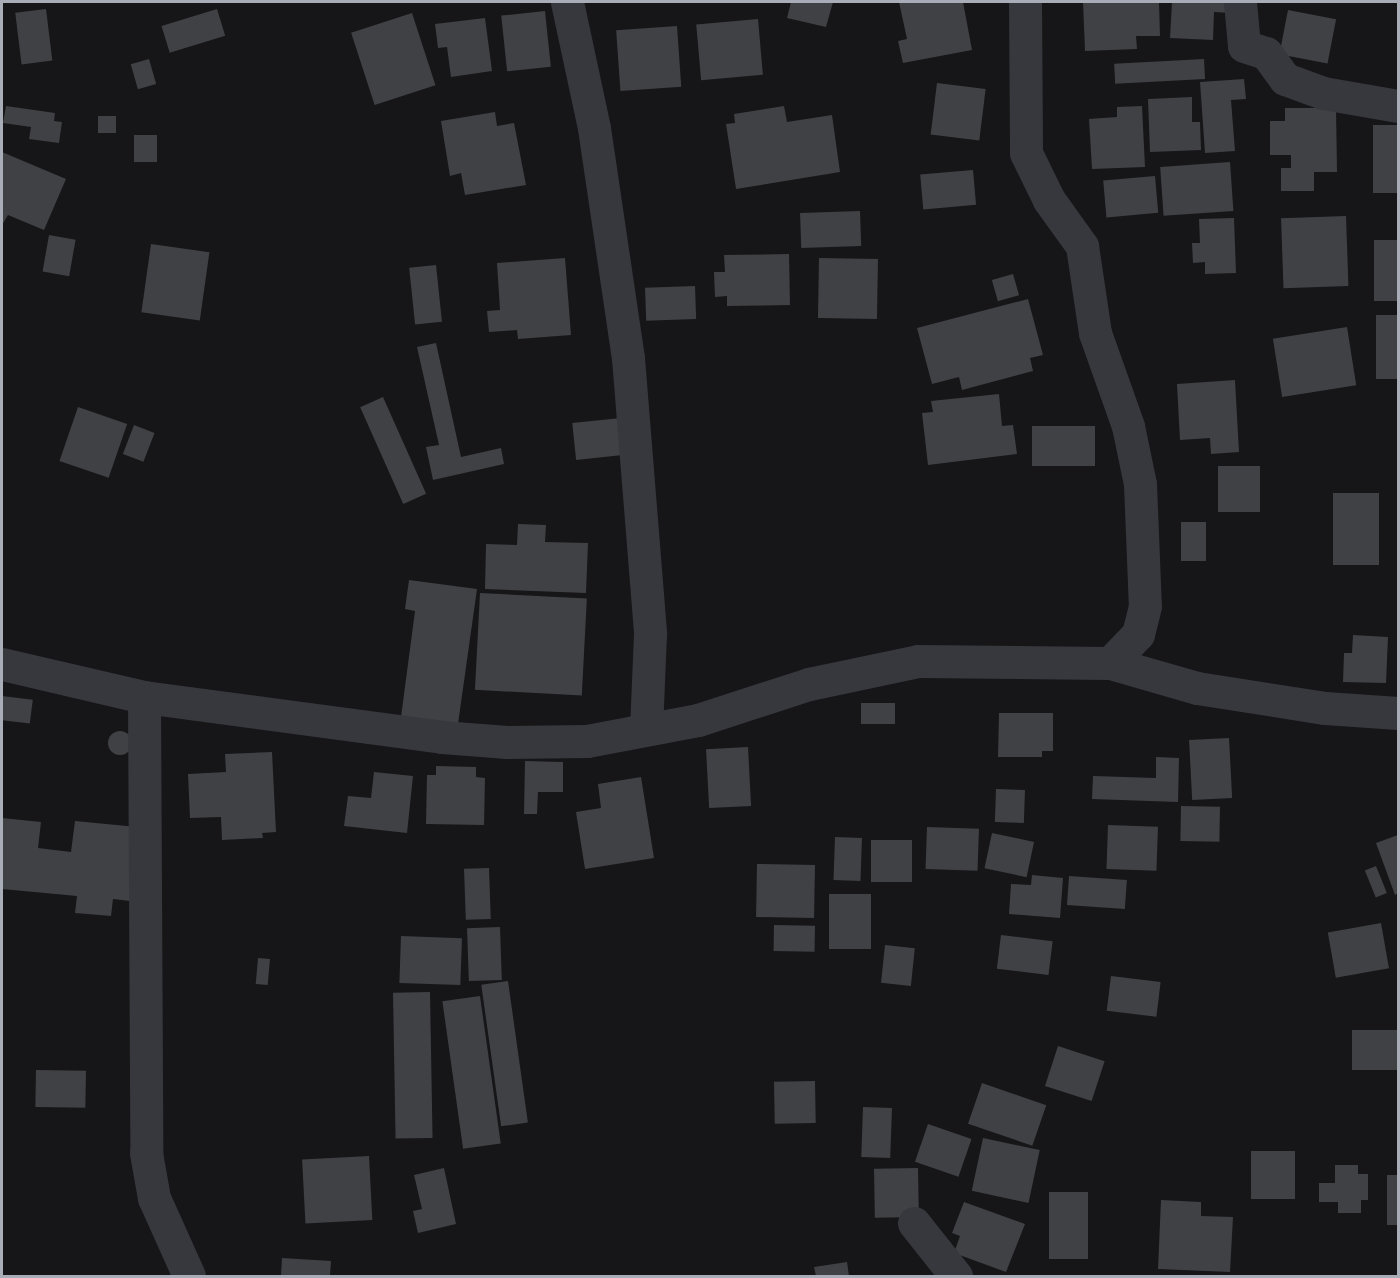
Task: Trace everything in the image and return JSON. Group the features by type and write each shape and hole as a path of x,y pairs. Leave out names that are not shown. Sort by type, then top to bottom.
{"street":[{"path":"567,2 594,128 628,358 650,634 646,728"},
{"path":"1025,2 1026,153 1049,200 1082,246 1095,333 1128,426 1140,484 1145,606 1138,634 1110,663"},
{"path":"1240,2 1244,46 1266,53 1285,79 1323,93 1398,106"},
{"path":"2,664 144,697 507,742 587,741 646,728 698,720 809,684 918,661 1110,663 1197,688 1325,708 1398,713"},
{"path":"144,697 146,1153 154,1198 189,1276"},
{"path":"914,1223 956,1276"}],"building":[{"path":"791,2 833,2 826,27 787,18"},
{"path":"899,2 963,2 972,50 903,63 898,41 907,39"},
{"path":"1083,2 1159,2 1160,36 1136,36 1137,49 1085,51"},
{"path":"1172,2 1233,2 1232,13 1214,12 1213,40 1170,38"},
{"path":"46,9 52,61 22,64 15,13"},
{"path":"217,9 225,36 170,53 162,26"},
{"path":"1288,10 1336,19 1328,64 1279,54"},
{"path":"545,11 551,67 507,71 501,16"},
{"path":"412,13 435,85 375,105 351,33"},
{"path":"485,18 492,71 451,77 447,47 438,48 435,24"},
{"path":"758,19 763,75 701,80 696,24"},
{"path":"677,26 681,87 620,91 616,30"},
{"path":"149,59 156,84 138,89 131,64"},
{"path":"1204,59 1205,79 1115,84 1114,64"},
{"path":"1244,79 1246,99 1231,100 1235,151 1205,153 1200,82"},
{"path":"937,83 986,89 979,141 931,135"},
{"path":"1192,97 1192,122 1200,122 1201,150 1150,152 1148,99"},
{"path":"6,106 55,113 54,121 62,122 59,143 29,139 31,127 3,123"},
{"path":"784,106 787,122 832,115 840,172 736,189 726,124 735,123 734,114"},
{"path":"1142,106 1145,167 1092,169 1089,119 1117,117 1117,107"},
{"path":"1285,108 1336,108 1337,172 1314,172 1314,191 1281,191 1281,168 1291,168 1291,155 1270,155 1270,121 1285,121"},
{"path":"495,112 497,126 514,123 526,185 465,195 461,173 450,176 441,121"},
{"path":"98,116 116,116 116,133 98,133"},
{"path":"1373,125 1398,125 1398,193 1373,193"},
{"path":"134,135 157,135 157,162 134,162"},
{"path":"2,152 66,179 44,230 8,215 2,225"},
{"path":"1230,162 1233,211 1164,216 1160,167"},
{"path":"973,170 976,205 923,209 920,175"},
{"path":"1155,176 1158,213 1106,217 1103,181"},
{"path":"860,211 861,246 801,248 800,213"},
{"path":"1346,216 1348,286 1283,288 1281,218"},
{"path":"1234,218 1236,273 1205,274 1205,262 1193,263 1192,243 1200,243 1199,219"},
{"path":"49,235 76,240 69,276 43,271"},
{"path":"1374,240 1398,240 1398,301 1374,301"},
{"path":"151,244 209,252 200,321 141,312"},
{"path":"789,254 790,305 727,306 727,296 715,297 714,272 725,272 724,255"},
{"path":"565,258 571,335 518,339 517,330 489,332 487,311 500,310 497,263"},
{"path":"819,258 878,259 877,319 818,318"},
{"path":"436,265 442,322 415,325 409,268"},
{"path":"1013,274 1019,295 998,301 992,280"},
{"path":"695,286 696,319 646,321 645,288"},
{"path":"1028,299 1043,355 1030,358 1033,371 962,390 959,377 932,384 917,328"},
{"path":"1376,315 1398,315 1398,379 1376,379"},
{"path":"1347,327 1356,385 1282,397 1273,339"},
{"path":"436,343 461,457 501,448 504,464 433,480 426,447 439,445 417,347"},
{"path":"1235,380 1239,452 1211,454 1210,438 1180,440 1177,384"},
{"path":"999,394 1002,426 1013,425 1017,454 928,465 922,413 933,412 931,401"},
{"path":"383,397 426,494 403,504 360,407"},
{"path":"78,407 127,424 109,478 59,461"},
{"path":"621,418 625,455 576,460 572,423"},
{"path":"134,425 155,433 143,462 123,454"},
{"path":"1032,426 1095,426 1095,466 1032,466"},
{"path":"1218,466 1260,466 1260,512 1218,512"},
{"path":"1333,493 1379,493 1379,565 1333,565"},
{"path":"1181,522 1206,522 1206,561 1181,561"},
{"path":"518,524 546,525 545,542 588,543 586,593 485,589 486,544 517,545"},
{"path":"409,580 477,589 458,724 401,717 415,611 405,609"},
{"path":"480,593 587,599 582,695 475,690"},
{"path":"1353,635 1388,637 1386,683 1343,682 1344,653 1352,653"},
{"path":"2,696 33,700 30,724 2,720"},
{"path":"861,703 895,703 895,724 861,724"},
{"path":"999,713 1053,713 1053,751 1042,751 1042,757 998,757"},
{"path":"120,731 125,732 131,738 131,748 125,754 120,755 115,754 109,748 108,743 109,738 115,732"},
{"path":"1229,738 1232,798 1192,800 1189,740"},
{"path":"748,747 751,806 709,808 706,749"},
{"path":"272,752 276,832 262,833 263,838 222,840 221,817 190,818 188,774 226,772 225,754"},
{"path":"1156,757 1179,758 1178,802 1092,799 1093,776 1156,778"},
{"path":"525,761 563,762 563,792 538,792 537,814 524,814"},
{"path":"436,766 476,767 476,777 485,778 484,825 426,824 427,775 436,775"},
{"path":"374,772 413,776 407,833 344,826 348,796 371,798"},
{"path":"641,777 654,858 585,869 576,812 601,808 598,784"},
{"path":"996,789 1025,790 1024,823 995,822"},
{"path":"1181,806 1220,807 1219,842 1180,841"},
{"path":"2,818 41,822 38,848 71,852 75,821 137,827 130,901 113,899 111,916 75,913 77,896 2,889"},
{"path":"1108,825 1158,827 1156,871 1106,869"},
{"path":"927,827 979,829 978,871 926,869"},
{"path":"992,833 1034,842 1027,877 985,868"},
{"path":"1398,835 1398,893 1395,895 1376,843"},
{"path":"835,837 862,838 860,881 833,880"},
{"path":"871,840 912,840 912,882 871,882"},
{"path":"757,864 815,865 814,918 756,917"},
{"path":"1376,866 1387,893 1376,897 1365,870"},
{"path":"489,868 491,919 466,920 464,869"},
{"path":"1032,875 1063,878 1060,918 1009,914 1011,884 1031,885"},
{"path":"1069,876 1127,880 1125,909 1067,905"},
{"path":"829,894 871,894 871,949 829,949"},
{"path":"1381,923 1389,968 1336,978 1328,932"},
{"path":"774,925 815,926 815,952 774,951"},
{"path":"500,927 502,980 469,981 467,928"},
{"path":"1001,935 1053,941 1048,975 997,969"},
{"path":"401,936 462,938 460,985 399,983"},
{"path":"885,945 915,948 911,986 881,983"},
{"path":"258,958 270,959 268,985 256,984"},
{"path":"1111,976 1161,982 1156,1017 1107,1011"},
{"path":"508,981 528,1123 501,1126 481,985"},
{"path":"430,992 433,1138 396,1139 393,993"},
{"path":"480,996 501,1144 463,1149 442,1001"},
{"path":"1352,1030 1398,1030 1398,1070 1352,1070"},
{"path":"1058,1046 1105,1061 1092,1101 1045,1086"},
{"path":"36,1070 86,1071 85,1108 35,1107"},
{"path":"815,1081 816,1123 775,1124 774,1082"},
{"path":"982,1083 1046,1105 1032,1146 968,1124"},
{"path":"863,1107 892,1108 890,1158 861,1157"},
{"path":"928,1124 971,1139 958,1177 915,1162"},
{"path":"983,1138 1040,1150 1029,1203 972,1191"},
{"path":"1251,1151 1295,1151 1295,1199 1251,1199"},
{"path":"369,1156 372,1220 305,1223 302,1160"},
{"path":"1335,1165 1358,1165 1358,1174 1368,1174 1368,1200 1361,1200 1361,1213 1338,1213 1338,1202 1319,1202 1319,1183 1335,1183"},
{"path":"444,1168 456,1224 418,1233 413,1211 422,1209 414,1175"},
{"path":"918,1168 919,1217 875,1218 874,1169"},
{"path":"1387,1175 1398,1175 1398,1225 1387,1225"},
{"path":"1049,1192 1088,1192 1088,1259 1049,1259"},
{"path":"1161,1200 1201,1202 1201,1216 1233,1217 1230,1272 1158,1269"},
{"path":"964,1202 1025,1224 1006,1272 954,1253 960,1236 952,1233"},
{"path":"282,1258 331,1261 330,1276 281,1276"},
{"path":"847,1262 849,1276 816,1276 814,1267"}]}
